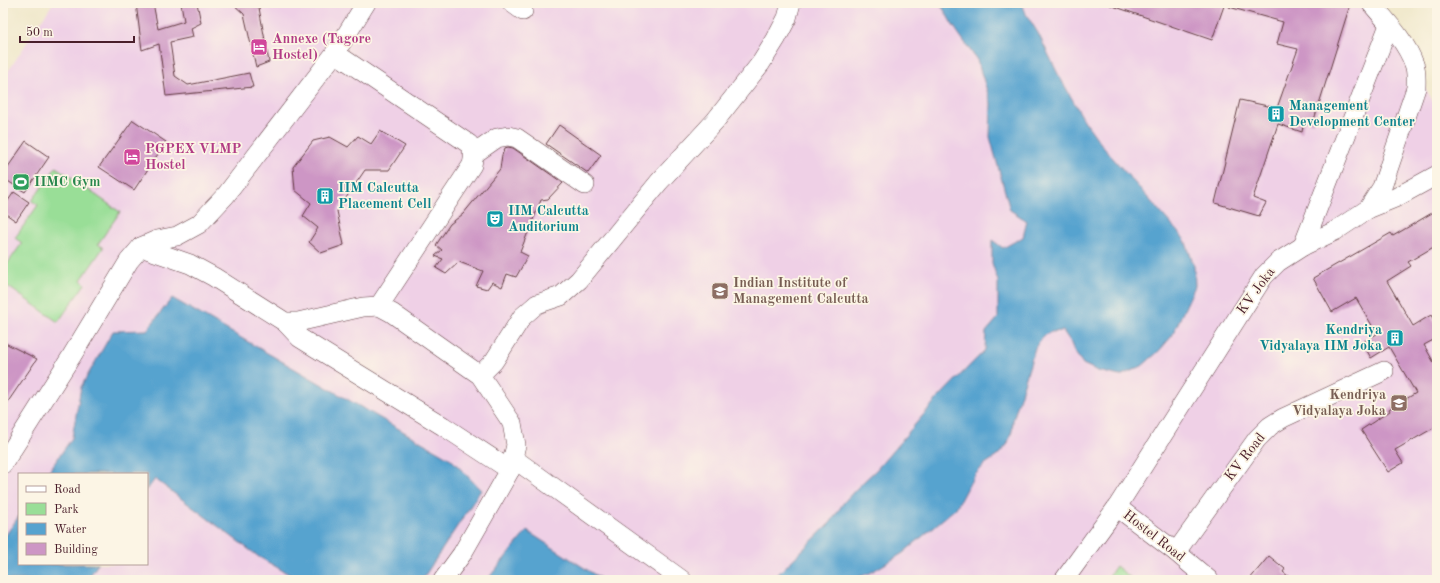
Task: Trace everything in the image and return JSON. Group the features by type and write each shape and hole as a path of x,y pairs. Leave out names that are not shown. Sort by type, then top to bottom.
{"lane":[{"path":"3,464 71,357 129,261 141,247 157,240 177,236 199,224 226,195 335,53 366,3"},
{"path":"480,375 494,361 522,317 537,304 561,296 579,280 659,182 715,121 761,64 776,40 787,18 791,3"},
{"name":"KV Joka","path":"1064,580 1116,507 1264,276 1278,262 1303,246 1334,231 1368,209 1382,187 1416,88 1417,78 1414,64 1399,38 1371,3"},
{"path":"1303,246 1389,25"},
{"path":"335,53 469,144 474,154 472,165 379,306"},
{"path":"474,154 497,138 508,136 517,138 585,185"},
{"path":"1368,209 1396,198 1437,175"},
{"path":"141,247 196,268 214,277 285,322 300,338 443,426 511,464 682,580"},
{"path":"285,322 298,322 363,307 379,306 416,329 480,375 512,423 516,445 511,464 462,554 443,580"},
{"name":"KV Road","path":"1176,552 1257,439 1270,426 1283,418 1384,371"},
{"name":"Hostel Road","path":"1116,507 1176,552 1209,580"}],"shaded area":[{"name":"Indian Institute of Management Calcutta","path":"53,3 1375,3 1437,108 1437,580 3,580 3,79"}],"green space":[{"path":"56,167 120,212 98,244 103,248 81,280 85,284 58,322 3,283 3,270 22,243 15,238 38,205 32,201"},
{"path":"1116,566 1133,580 1106,580"}],"water":[{"path":"940,3 1022,3 1026,14 1038,33 1058,74 1084,120 1104,148 1185,240 1194,266 1195,286 1172,336 1159,351 1142,366 1120,376 1098,371 1083,364 1063,331 1051,332 1042,337 1035,348 1007,445 975,475 956,508 903,553 870,573 850,580 772,580 831,522 844,502 877,469 936,400 985,350 986,332 998,318 998,281 992,263 992,240 1003,248 1023,237 1027,221 1010,210 990,137 991,103 977,60 952,24"},
{"path":"172,298 451,459 481,490 422,580 299,580 259,557 155,479 148,489 148,473 48,473 72,438 81,387 113,331 147,330"},
{"path":"18,517 18,565 97,565 87,580 3,580 3,539"},
{"path":"527,531 603,580 487,580"}],"building":[{"name":"Annexe (Tagore Hostel)","path":"136,3 153,3 158,29 184,21 181,3 197,3 201,23 191,28 193,37 170,42 175,76 188,85 249,73 253,87 166,96 159,44 142,50"},
{"path":"232,3 252,3 259,8 269,62 256,67 244,14"},
{"path":"1110,3 1225,3 1212,40 1110,5"},
{"name":"Management Development Center","path":"1229,3 1343,3 1350,5 1313,123 1304,120 1302,132 1278,124 1253,198 1266,203 1259,216 1215,203 1240,100 1277,108 1298,49 1277,44 1283,22 1229,7"},
{"name":"PGPEX VLMP Hostel","path":"133,120 166,142 134,190 99,167"},
{"path":"559,125 601,155 588,173 546,144"},
{"name":"IIM Calcutta Placement Cell","path":"380,131 405,146 389,170 365,170 337,211 344,245 321,253 309,242 318,228 303,216 311,203 295,190 293,167 313,141 330,137 348,147 358,136 371,144"},
{"name":"IIMC Gym","path":"26,141 49,157 25,192 3,178 3,174"},
{"name":"IIM Calcutta Auditorium","path":"505,148 513,148 563,183 548,199 541,200 520,252 528,256 516,277 507,274 502,287 492,282 487,289 476,286 483,271 459,262 446,274 436,268 443,259 435,256 442,250 436,245 450,224 463,214 500,169 502,155"},
{"path":"14,192 29,202 16,221 3,212 3,208"},
{"name":"Kendriya Vidyalaya IIM Joka","path":"1437,210 1437,245 1408,262 1411,266 1387,281 1413,326 1431,315 1437,326 1437,338 1424,345 1437,368 1437,426 1395,450 1403,463 1388,472 1361,430 1390,411 1389,409 1416,393 1389,347 1371,358 1362,342 1377,334 1356,298 1332,312 1313,278 1391,233 1393,236"},
{"path":"3,342 37,359 3,409"},
{"path":"1269,556 1285,569 1283,572 1293,580 1249,580"}],"place":[{"name":"Annexe (Tagore Hostel)","path":"259,47"},
{"name":"Management Development Center","path":"1276,114"},
{"name":"PGPEX VLMP Hostel","path":"132,157"},
{"name":"IIMC Gym","path":"21,182"},
{"name":"IIM Calcutta Placement Cell","path":"325,196"},
{"name":"IIM Calcutta Auditorium","path":"495,219"},
{"name":"Indian Institute of Management Calcutta","path":"720,291"},
{"name":"Kendriya Vidyalaya IIM Joka","path":"1395,338"},
{"name":"Kendriya Vidyalaya Joka","path":"1399,403"}]}
